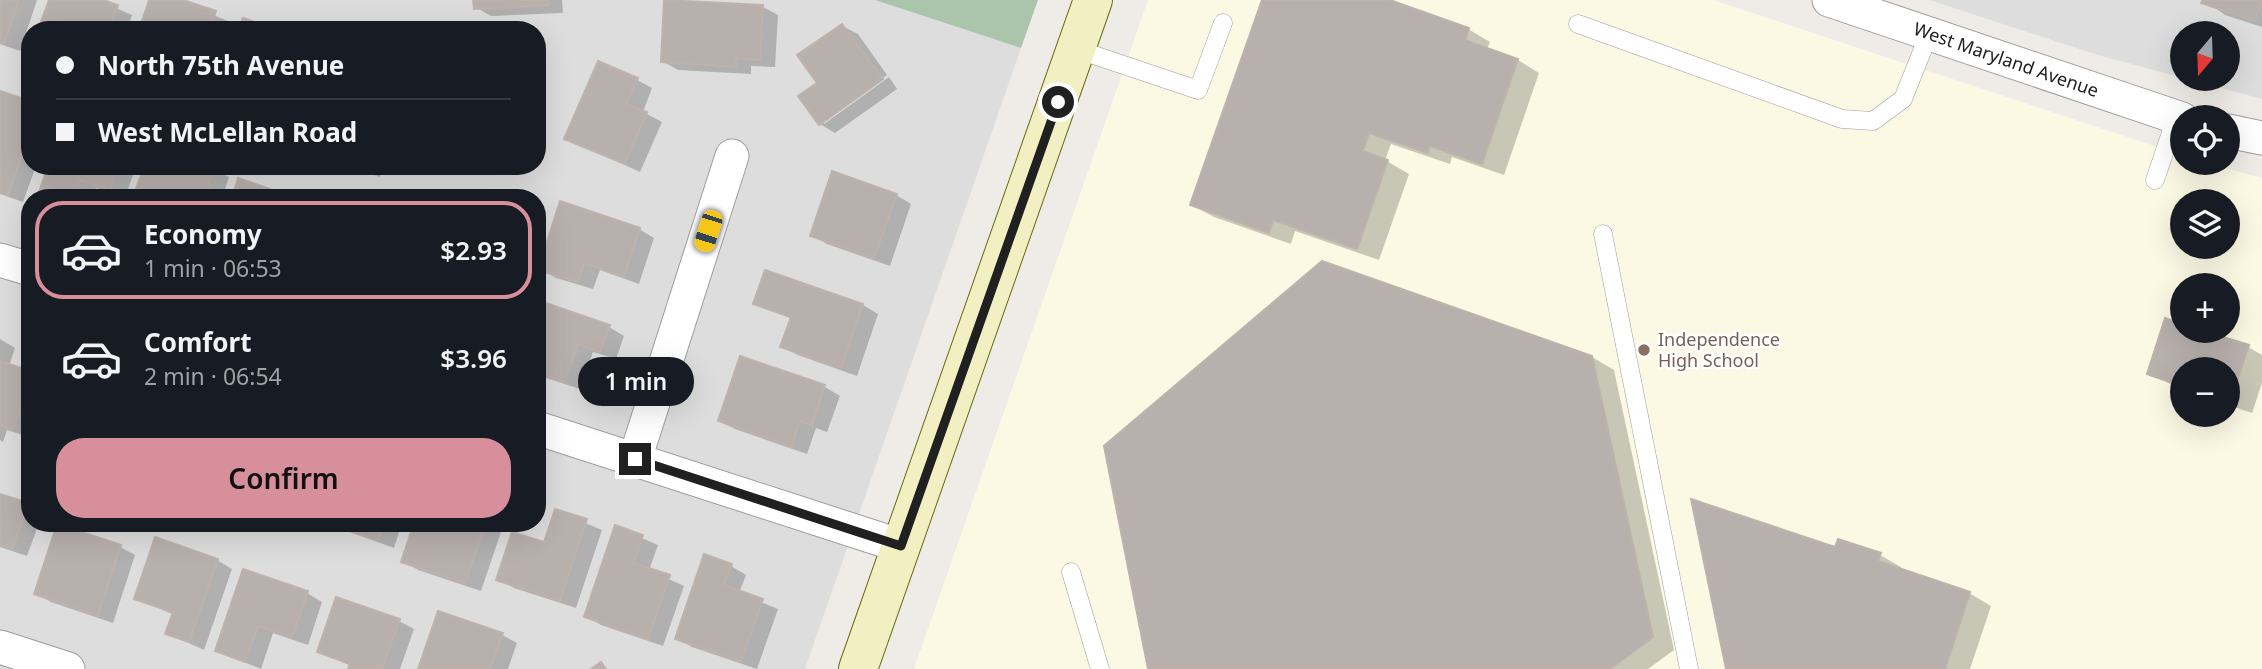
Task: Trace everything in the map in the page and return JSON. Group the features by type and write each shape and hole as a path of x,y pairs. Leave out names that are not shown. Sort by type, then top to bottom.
{"main road":[{"path":"858,669 1093,0"}],"street":[{"name":"West Maryland Avenue","path":"1840,2 2170,115"},
{"path":"2240,133 2262,138"},
{"path":"635,459 732,156"},
{"path":"0,260 21,267"},
{"path":"546,431 901,546"},
{"path":"0,648 68,669"}],"lane":[{"path":"1076,49 1198,90 1223,23"},
{"path":"1578,24 1842,119 1873,121 1903,99 1929,34"},
{"path":"2155,180 2170,141"},
{"path":"1603,234 1689,669"},
{"path":"1072,572 1100,669"}],"shaded area":[{"path":"0,0 875,0 1021,48 805,669 0,669"},
{"name":"Independence High School","path":"1148,0 1713,0 2170,151 2170,175 2240,175 2240,172 2262,178 2262,669 914,669"},
{"path":"1929,0 2262,0 2262,99 2232,91 2240,91 2240,21 2170,21 2170,75 2098,55"}],"green space":[{"path":"875,0 1038,0 1021,48"}],"building":[{"path":"0,0 19,0 4,43 0,42"},
{"path":"49,0 103,0 118,5 112,21 41,21"},
{"path":"149,0 183,0 216,11 213,21 142,21"},
{"path":"473,0 548,0 548,5 474,9"},
{"path":"664,0 763,5 760,60 736,58 736,67 661,62"},
{"path":"1262,0 1390,0 1469,28 1465,40 1518,59 1482,164 1430,146 1428,153 1369,133 1363,151 1388,160 1357,249 1273,220 1269,233 1190,205"},
{"path":"2203,0 2262,0 2255,21 2201,3"},
{"path":"842,24 883,79 819,125 798,96 817,83 797,55"},
{"path":"598,61 638,78 627,104 647,112 625,164 564,139"},
{"path":"0,91 21,98 21,158 8,195 0,192"},
{"path":"832,171 897,194 874,258 810,236"},
{"path":"45,175 115,175 110,189 80,180 77,189 40,189"},
{"path":"141,175 211,175 207,189 136,189"},
{"path":"238,178 269,189 235,189"},
{"path":"560,201 640,228 624,277 584,263 578,282 546,272 546,245"},
{"path":"1322,261 1592,356 1653,637 1610,669 1148,669 1104,446"},
{"path":"765,270 863,304 841,368 780,347 791,317 753,304"},
{"path":"546,303 610,325 600,352 578,344 565,382 546,375"},
{"path":"2165,318 2170,320 2170,343 2240,342 2249,345 2240,372 2240,357 2170,357 2170,382 2147,374"},
{"path":"740,356 825,385 812,425 800,421 792,447 718,421"},
{"path":"0,361 21,368 21,407 13,430 0,425"},
{"path":"0,494 21,501 21,523 12,549 0,545"},
{"path":"1691,499 1835,547 1838,539 1881,553 1878,561 1970,592 1945,669 1726,669"},
{"path":"555,509 587,519 560,601 496,580 512,532 544,542"},
{"path":"615,525 643,535 634,563 670,575 648,639 584,617"},
{"path":"54,532 81,532 121,545 98,616 34,594"},
{"path":"352,532 381,532 378,541"},
{"path":"411,532 483,532 465,583 401,562"},
{"path":"155,537 218,559 189,642 165,634 173,612 134,599"},
{"path":"704,554 732,564 724,585 763,599 741,662 675,639"},
{"path":"243,569 308,591 292,637 258,626 245,662 215,651"},
{"path":"336,597 400,619 382,669 348,669 350,664 317,652"},
{"path":"438,611 503,633 490,669 418,669"},
{"path":"601,662 606,669 591,669"}],"place":[{"name":"Independence High School","path":"1644,350"}],"route":[{"path":"635,459 901,546 1058,102"}]}
